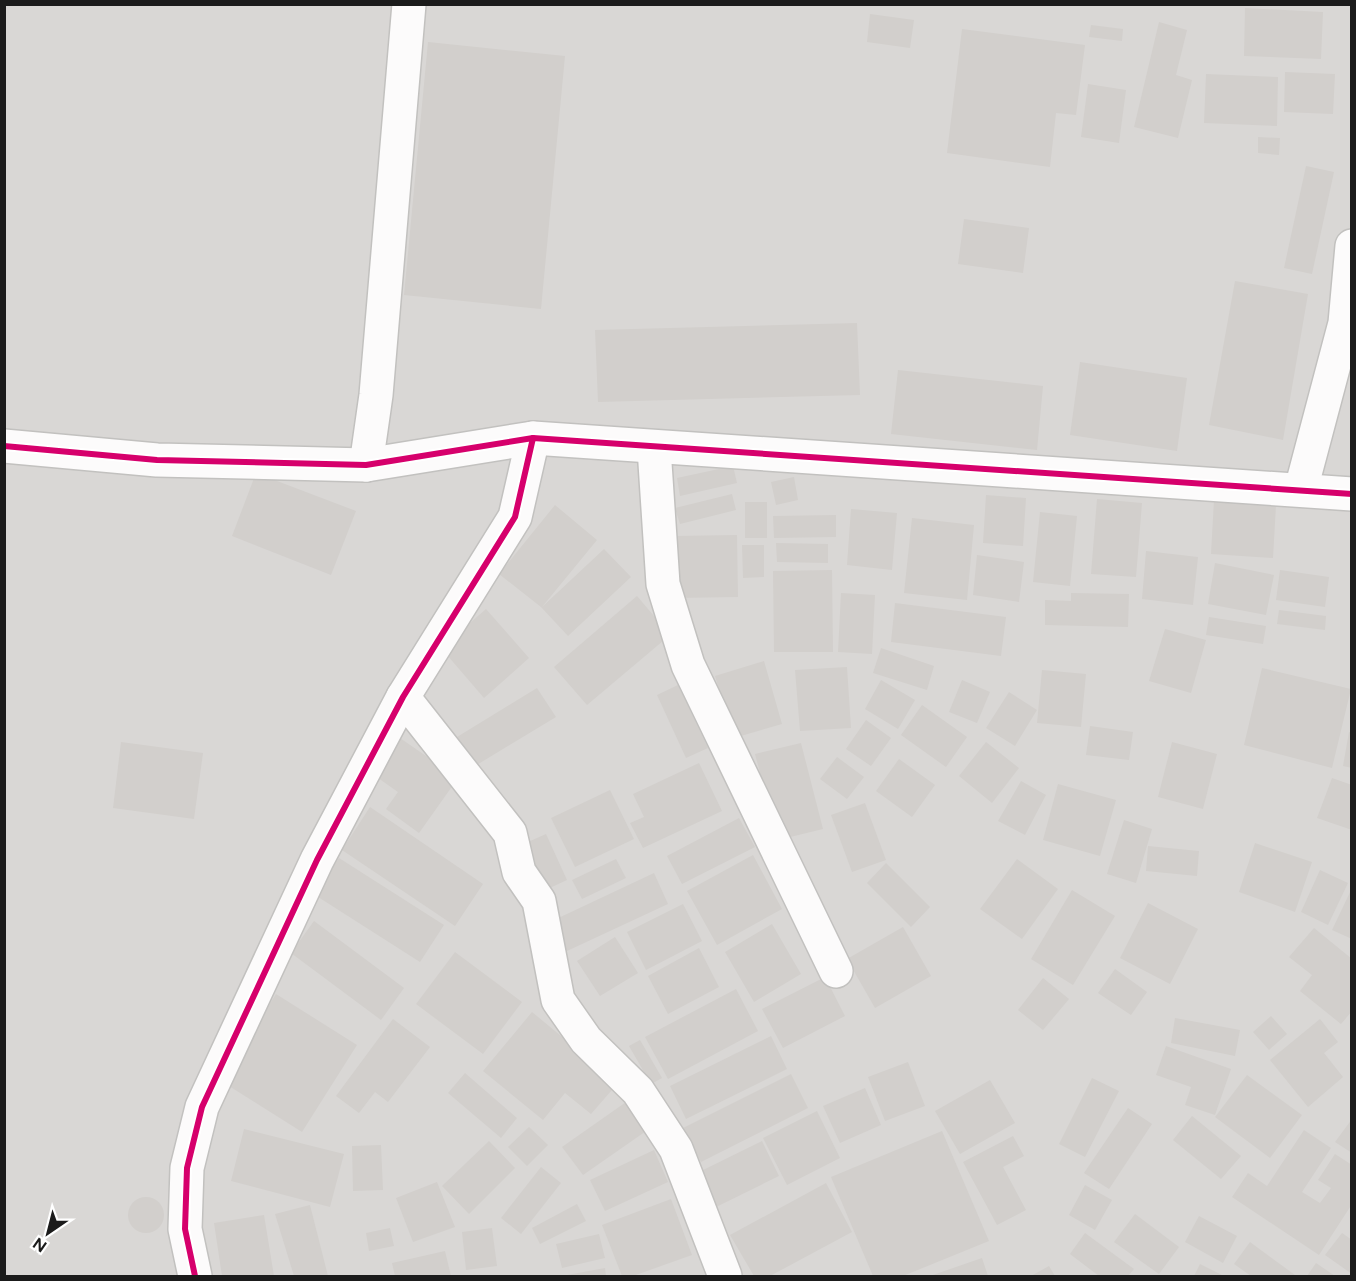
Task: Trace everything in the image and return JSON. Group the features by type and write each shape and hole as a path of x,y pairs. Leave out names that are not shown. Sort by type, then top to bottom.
{"street":[{"path":"366,465 376,395 409,4"},
{"path":"1301,489 1345,323 1352,246"},
{"path":"195,1276 186,1229 187,1168 202,1107 317,860 403,697 515,518 533,438"},
{"path":"4,446 157,460 366,465 533,438 1352,494"},
{"path":"654,448 663,584 688,665 836,971"},
{"path":"403,697 510,833 519,872 539,900 558,1000 586,1040 638,1091 676,1149 724,1276"}],"shaded area":[{"path":"5,5 1351,5 1351,1276 5,1276"}],"building":[{"path":"1245,8 1323,12 1321,59 1244,56"},
{"path":"870,14 914,20 910,48 867,42"},
{"path":"1159,22 1187,30 1176,75 1192,80 1178,138 1134,127"},
{"path":"1091,25 1123,29 1122,41 1089,37"},
{"path":"962,29 1085,45 1076,115 1056,113 1050,167 947,153"},
{"path":"428,42 565,56 541,309 404,295"},
{"path":"1285,72 1335,74 1333,114 1284,112"},
{"path":"1206,74 1278,77 1277,126 1204,123"},
{"path":"1088,84 1126,90 1119,143 1081,137"},
{"path":"1258,137 1280,138 1279,155 1258,153"},
{"path":"1306,166 1334,172 1312,274 1284,268"},
{"path":"964,219 1029,228 1023,273 958,264"},
{"path":"1235,281 1308,294 1283,440 1209,425"},
{"path":"857,323 860,395 598,402 595,330"},
{"path":"1080,362 1187,378 1177,451 1070,435"},
{"path":"898,370 1043,386 1037,450 891,434"},
{"path":"733,466 737,483 680,496 677,478"},
{"path":"256,473 356,511 331,575 232,536"},
{"path":"794,477 798,500 776,505 771,482"},
{"path":"732,494 736,510 680,524 675,508"},
{"path":"986,495 1026,498 1023,546 983,543"},
{"path":"1097,499 1142,503 1136,577 1091,574"},
{"path":"1214,500 1276,505 1273,558 1211,554"},
{"path":"745,502 767,502 767,538 745,538"},
{"path":"555,505 597,540 542,607 604,549 631,577 568,636 541,607 499,574"},
{"path":"851,509 897,513 892,570 847,565"},
{"path":"1040,512 1077,516 1070,586 1033,582"},
{"path":"836,515 836,537 774,538 773,516"},
{"path":"912,518 974,525 967,600 904,593"},
{"path":"737,535 738,597 675,598 674,536"},
{"path":"776,543 828,544 828,563 777,562"},
{"path":"742,545 764,545 764,577 743,578"},
{"path":"1146,551 1198,557 1193,605 1142,599"},
{"path":"977,555 1024,562 1019,602 973,595"},
{"path":"1215,563 1274,575 1266,615 1208,604"},
{"path":"832,570 833,652 774,652 773,571"},
{"path":"1280,570 1329,577 1325,607 1276,600"},
{"path":"841,593 875,595 872,654 838,652"},
{"path":"1071,593 1129,594 1128,627 1045,625 1045,600 1071,601"},
{"path":"637,596 670,635 587,705 554,667"},
{"path":"895,603 1006,617 1001,656 891,642"},
{"path":"486,609 529,658 484,698 441,648"},
{"path":"1279,610 1326,616 1325,630 1277,624"},
{"path":"1209,617 1266,626 1263,644 1206,635"},
{"path":"1165,629 1206,640 1191,693 1149,681"},
{"path":"881,648 934,666 927,690 873,673"},
{"path":"764,661 782,724 734,738 715,676"},
{"path":"847,667 851,728 800,731 795,670"},
{"path":"1262,668 1351,689 1332,768 1244,745"},
{"path":"1042,670 1086,674 1081,727 1037,723"},
{"path":"881,680 915,700 898,729 865,709"},
{"path":"962,680 990,692 977,723 949,712"},
{"path":"678,685 708,748 686,758 657,695"},
{"path":"537,688 556,717 475,766 457,737"},
{"path":"1009,692 1037,710 1015,746 986,728"},
{"path":"922,705 967,737 946,767 901,735"},
{"path":"866,720 891,738 871,766 846,749"},
{"path":"1090,726 1133,732 1129,760 1086,755"},
{"path":"1349,732 1352,733 1352,768 1343,766"},
{"path":"397,736 458,778 419,833 386,809 398,792 371,773"},
{"path":"121,742 203,753 194,819 113,808"},
{"path":"986,742 1019,768 992,803 959,776"},
{"path":"1172,742 1217,754 1203,809 1158,797"},
{"path":"801,743 823,829 778,840 755,754"},
{"path":"837,757 864,777 847,799 820,779"},
{"path":"899,759 935,785 912,817 876,791"},
{"path":"699,763 722,811 643,848 630,823 644,817 633,794"},
{"path":"1332,778 1352,785 1352,830 1317,818"},
{"path":"1021,781 1046,795 1025,835 998,821"},
{"path":"1058,784 1116,800 1100,856 1043,840"},
{"path":"610,790 634,839 575,867 551,818"},
{"path":"865,803 886,860 852,872 831,815"},
{"path":"370,807 483,884 455,926 342,850"},
{"path":"739,818 755,847 682,884 667,856"},
{"path":"1124,820 1152,829 1136,883 1107,874"},
{"path":"546,834 567,880 541,892 519,846"},
{"path":"1255,843 1312,862 1295,912 1239,892"},
{"path":"1148,846 1199,851 1197,876 1146,871"},
{"path":"753,855 782,909 717,945 687,891"},
{"path":"339,858 444,925 420,962 315,895"},
{"path":"616,859 626,878 582,899 572,880"},
{"path":"1017,859 1058,889 1022,939 980,909"},
{"path":"886,863 930,907 911,927 867,883"},
{"path":"1320,870 1348,883 1328,925 1301,912"},
{"path":"654,873 668,904 567,951 552,921"},
{"path":"1352,888 1352,939 1332,930"},
{"path":"1072,890 1115,916 1073,985 1031,959"},
{"path":"1148,903 1198,929 1170,984 1120,958"},
{"path":"683,904 702,941 646,970 627,932"},
{"path":"314,921 404,988 381,1020 291,953"},
{"path":"772,924 801,974 754,1002 725,952"},
{"path":"903,927 931,976 875,1008 847,959"},
{"path":"1314,928 1352,959 1352,1011 1341,1024 1300,991 1312,975 1289,957"},
{"path":"615,937 638,973 600,996 577,961"},
{"path":"699,948 719,987 668,1014 648,976"},
{"path":"455,952 522,1002 483,1054 416,1004"},
{"path":"1115,969 1147,992 1131,1015 1098,993"},
{"path":"825,977 845,1016 783,1048 762,1009"},
{"path":"1043,978 1069,999 1043,1030 1018,1010"},
{"path":"736,989 758,1031 668,1079 645,1037"},
{"path":"276,994 357,1045 302,1132 221,1081"},
{"path":"532,1012 618,1083 591,1114 565,1093 543,1120 483,1071"},
{"path":"1271,1016 1287,1034 1269,1050 1253,1032"},
{"path":"1175,1018 1240,1030 1235,1056 1171,1043"},
{"path":"393,1019 430,1047 388,1102 375,1092 359,1113 336,1096"},
{"path":"1320,1019 1338,1042 1324,1053 1343,1077 1308,1107 1270,1060"},
{"path":"771,1036 787,1069 686,1119 670,1086"},
{"path":"640,1040 662,1078 651,1084 629,1046"},
{"path":"1166,1046 1231,1069 1215,1115 1185,1105 1191,1087 1156,1075"},
{"path":"908,1062 925,1106 885,1121 868,1077"},
{"path":"465,1073 517,1118 501,1138 448,1093"},
{"path":"791,1074 808,1108 701,1162 683,1128"},
{"path":"1247,1075 1302,1115 1270,1158 1215,1117"},
{"path":"1092,1078 1119,1091 1085,1157 1059,1144"},
{"path":"990,1080 1015,1123 960,1154 935,1111"},
{"path":"865,1088 881,1125 840,1143 823,1106"},
{"path":"629,1100 649,1129 583,1175 562,1147"},
{"path":"1128,1108 1152,1124 1109,1189 1084,1173"},
{"path":"817,1111 840,1158 787,1185 763,1138"},
{"path":"1192,1116 1241,1156 1221,1179 1173,1140"},
{"path":"1352,1119 1352,1153 1335,1142"},
{"path":"529,1127 548,1145 527,1166 508,1147"},
{"path":"244,1129 344,1154 330,1207 231,1181"},
{"path":"1304,1130 1331,1148 1302,1192 1320,1203 1331,1188 1318,1180 1335,1154 1352,1165 1352,1204 1319,1255 1232,1197 1248,1173 1267,1186"},
{"path":"942,1131 989,1241 903,1276 873,1276 831,1177"},
{"path":"1013,1136 1024,1156 1003,1167 1026,1210 997,1225 963,1162"},
{"path":"489,1141 515,1168 469,1214 442,1186"},
{"path":"762,1141 779,1176 712,1209 695,1174"},
{"path":"381,1145 383,1190 353,1191 352,1146"},
{"path":"654,1150 668,1182 605,1211 590,1180"},
{"path":"541,1167 561,1183 521,1234 501,1218"},
{"path":"437,1182 455,1227 413,1242 396,1198"},
{"path":"826,1183 852,1232 770,1276 754,1276 730,1235"},
{"path":"1085,1185 1112,1200 1095,1230 1069,1215"},
{"path":"146,1197 158,1203 164,1215 158,1227 146,1233 134,1227 128,1215 134,1203"},
{"path":"671,1199 692,1255 633,1276 622,1276 602,1225"},
{"path":"577,1204 586,1221 540,1244 532,1228"},
{"path":"310,1205 328,1276 294,1276 275,1214"},
{"path":"1135,1214 1179,1247 1159,1274 1114,1242"},
{"path":"264,1215 274,1276 222,1276 214,1223"},
{"path":"1199,1216 1237,1236 1223,1263 1185,1242"},
{"path":"390,1228 394,1246 369,1251 366,1233"},
{"path":"492,1228 497,1266 466,1270 462,1232"},
{"path":"1085,1233 1134,1269 1128,1276 1099,1276 1070,1254"},
{"path":"1342,1233 1352,1240 1352,1274 1325,1255"},
{"path":"599,1234 605,1258 562,1268 556,1244"},
{"path":"1250,1242 1295,1275 1251,1276 1234,1264"},
{"path":"445,1251 451,1276 395,1276 392,1263"},
{"path":"982,1258 988,1276 930,1276"},
{"path":"1316,1263 1335,1276 1307,1276"},
{"path":"1200,1264 1224,1276 1194,1276"},
{"path":"1049,1266 1055,1276 1031,1276"},
{"path":"605,1268 606,1276 567,1276 567,1275"}],"cycle path":[{"path":"4,446 157,460 366,465 533,438 1352,494"},
{"path":"195,1276 185,1229 187,1168 202,1107 317,860 403,697 515,517 533,438"}]}
